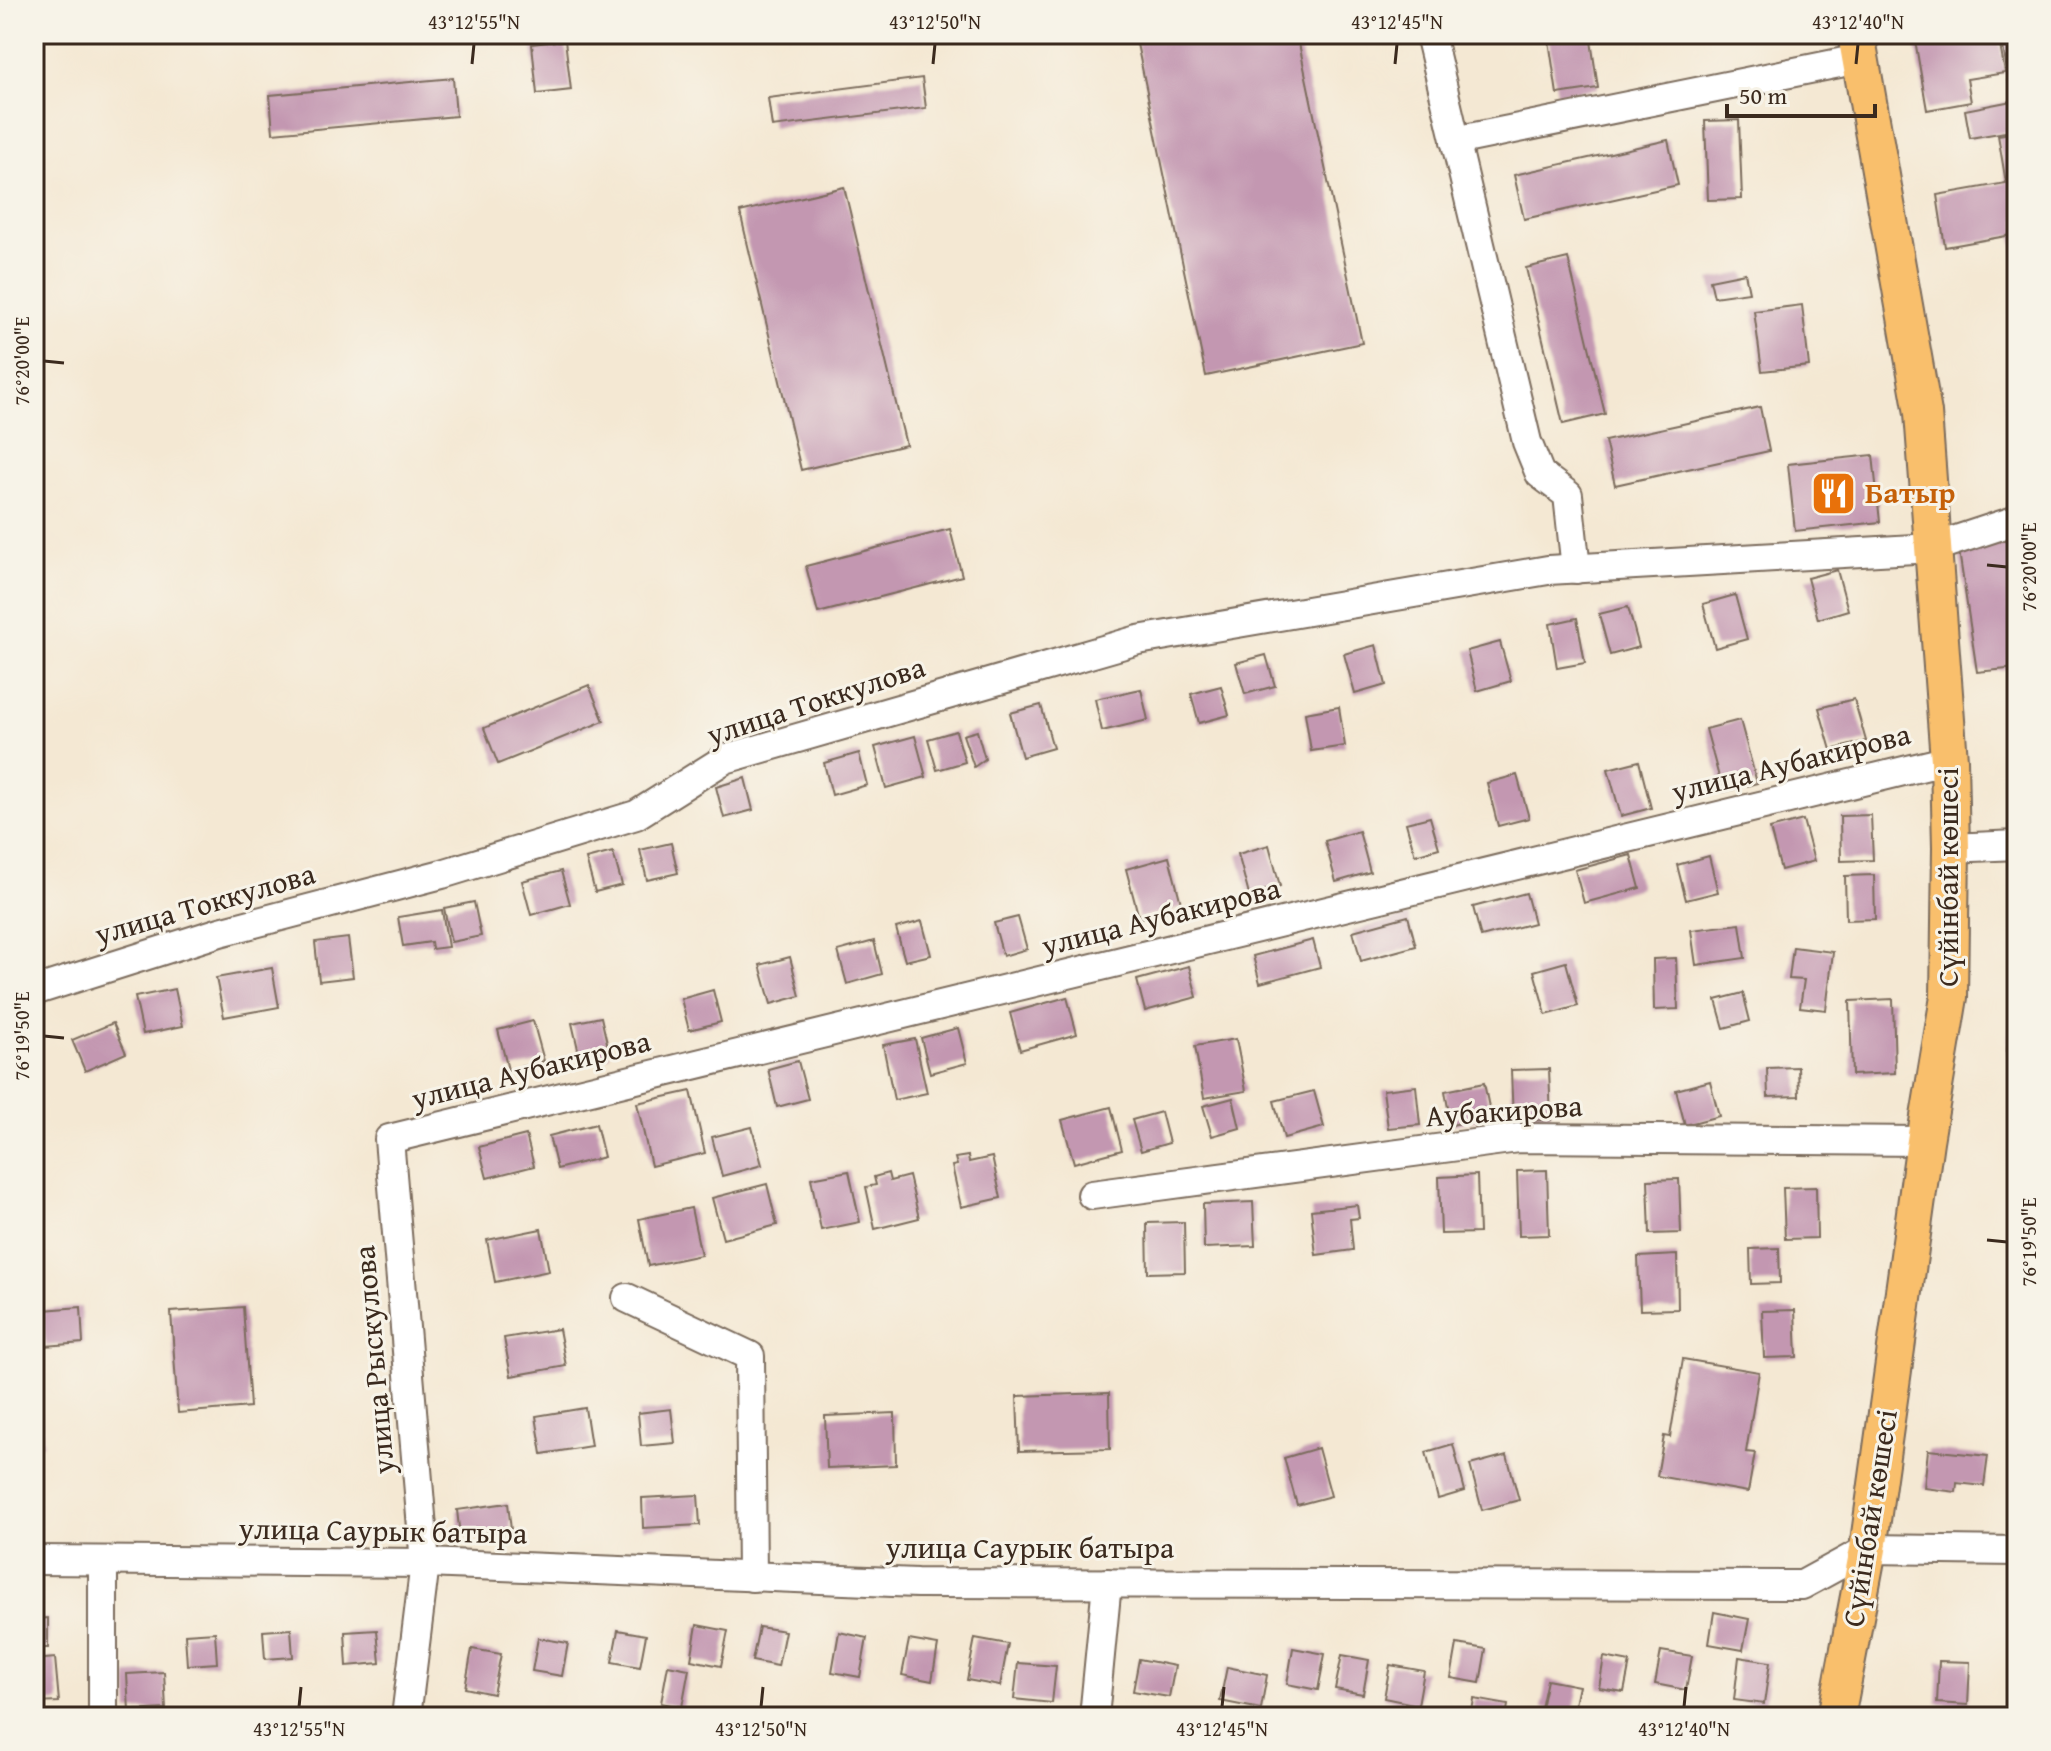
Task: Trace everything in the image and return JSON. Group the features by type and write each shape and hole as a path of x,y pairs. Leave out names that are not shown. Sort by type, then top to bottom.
{"main road":[{"name":"Сүйінбай көшесі","path":"1836,1717 1868,1549 1925,1141 1949,997 1951,848 1949,760 1923,413 1858,46"}],"street":[{"path":"1430,34 1527,442 1540,474 1568,495 1576,569"},
{"path":"1455,141 1858,46"},
{"name":"улица Токкулова","path":"34,991 220,932 442,874 636,815 725,759 1138,640 1548,570 1932,548 2017,520"},
{"name":"улица Аубакирова","path":"389,1139 1949,760"},
{"path":"1951,848 2017,845"},
{"name":"Аубакирова","path":"1092,1195 1518,1138 1925,1141"},
{"name":"улица Рыскулова","path":"389,1139 425,1563 406,1717"},
{"path":"627,1298 750,1356 752,1577"},
{"name":"улица Саурык батыра","path":"34,1560 425,1563 917,1583 1802,1585 1868,1549 2017,1551"},
{"path":"103,1561 103,1717"},
{"path":"1094,1717 1107,1583"}],"building":[{"path":"1135,34 1297,34 1362,343 1206,376"},
{"path":"1548,34 1590,34 1598,88 1557,94"},
{"path":"1914,34 1998,34 2005,73 1967,79 1971,102 1927,110"},
{"path":"2001,34 2017,34 2017,82 2009,83"},
{"path":"565,40 571,90 537,94 532,44"},
{"path":"453,78 456,116 273,133 270,95"},
{"path":"922,78 926,108 772,127 768,98"},
{"path":"2017,100 2017,130 1970,138 1965,110"},
{"path":"1739,120 1742,199 1708,200 1705,121"},
{"path":"2017,132 2017,253 2012,235 1945,247 1937,195 2006,183 1998,135"},
{"path":"1668,140 1678,185 1524,219 1514,175"},
{"path":"844,187 906,445 801,470 740,212"},
{"path":"1568,258 1605,414 1563,424 1526,268"},
{"path":"1745,273 1749,292 1714,297 1710,280"},
{"path":"1802,305 1809,366 1762,371 1754,311"},
{"path":"1760,407 1769,451 1615,485 1605,441"},
{"name":"Батыр","path":"1873,455 1880,522 1795,531 1788,464"},
{"path":"950,529 962,576 818,613 806,566"},
{"path":"2017,536 2017,668 1977,672 1959,551"},
{"path":"1837,570 1848,610 1818,619 1807,578"},
{"path":"1735,595 1747,639 1715,648 1703,604"},
{"path":"1628,607 1639,647 1610,655 1599,614"},
{"path":"1577,618 1585,663 1557,668 1550,624"},
{"path":"1500,642 1511,681 1477,691 1467,651"},
{"path":"1376,645 1386,685 1355,694 1344,654"},
{"path":"1266,655 1275,686 1245,694 1236,663"},
{"path":"589,685 604,721 498,764 484,728"},
{"path":"1221,686 1229,715 1199,723 1191,694"},
{"path":"1141,689 1148,720 1102,731 1095,699"},
{"path":"1854,699 1866,741 1831,750 1819,708"},
{"path":"1041,705 1053,748 1022,757 1010,713"},
{"path":"1339,707 1345,746 1311,751 1305,713"},
{"path":"1740,720 1757,783 1723,792 1706,729"},
{"path":"956,731 965,762 937,770 928,739"},
{"path":"977,731 985,759 974,767 963,735"},
{"path":"915,736 926,777 886,788 875,747"},
{"path":"859,753 867,785 832,795 824,763"},
{"path":"1639,761 1651,808 1621,816 1608,769"},
{"path":"1517,775 1529,818 1498,826 1487,783"},
{"path":"745,778 753,810 724,818 716,787"},
{"path":"1871,815 1873,860 1841,861 1840,816"},
{"path":"1430,817 1439,848 1415,855 1406,823"},
{"path":"1803,820 1814,861 1781,870 1770,829"},
{"path":"1359,831 1370,872 1336,882 1325,841"},
{"path":"671,843 678,873 647,880 640,850"},
{"path":"1269,845 1280,886 1249,895 1238,854"},
{"path":"613,852 622,885 595,892 586,859"},
{"path":"1631,855 1640,888 1584,903 1575,870"},
{"path":"1709,856 1718,892 1686,900 1677,865"},
{"path":"1169,857 1182,907 1139,918 1126,869"},
{"path":"561,871 570,904 531,915 522,881"},
{"path":"1874,875 1875,919 1846,920 1845,876"},
{"path":"1526,893 1534,923 1481,937 1473,907"},
{"path":"474,902 481,936 451,942 444,908"},
{"path":"442,910 448,947 432,949 431,942 403,946 398,917"},
{"path":"1408,916 1416,946 1361,961 1353,931"},
{"path":"1018,917 1027,949 1003,956 994,923"},
{"path":"922,921 931,955 905,961 896,928"},
{"path":"1740,924 1745,958 1696,965 1691,930"},
{"path":"348,938 353,977 319,981 315,942"},
{"path":"1313,940 1320,967 1260,983 1253,956"},
{"path":"874,941 882,974 847,984 838,951"},
{"path":"1793,947 1833,952 1826,1010 1800,1007 1804,980 1789,979"},
{"path":"790,957 800,996 771,1004 760,965"},
{"path":"2017,957 2017,1055 2007,1054"},
{"path":"1676,958 1678,1009 1654,1010 1653,959"},
{"path":"1566,962 1578,1006 1546,1015 1534,971"},
{"path":"1189,966 1197,997 1145,1011 1137,980"},
{"path":"272,968 279,1007 224,1017 216,978"},
{"path":"175,989 183,1026 143,1034 135,997"},
{"path":"713,990 721,1022 689,1030 681,999"},
{"path":"1743,993 1750,1021 1724,1028 1716,1000"},
{"path":"1067,997 1077,1034 1020,1050 1010,1013"},
{"path":"1893,999 1895,1073 1852,1075 1850,1001"},
{"path":"601,1017 610,1056 581,1062 572,1023"},
{"path":"533,1021 544,1061 508,1070 498,1030"},
{"path":"113,1023 126,1053 85,1071 72,1040"},
{"path":"958,1028 967,1063 930,1073 921,1038"},
{"path":"915,1039 927,1093 894,1100 883,1045"},
{"path":"1236,1039 1246,1091 1204,1098 1195,1046"},
{"path":"798,1061 808,1099 777,1107 768,1069"},
{"path":"1798,1067 1799,1096 1768,1097 1767,1068"},
{"path":"1549,1069 1551,1120 1513,1121 1511,1070"},
{"path":"1710,1081 1719,1116 1685,1125 1676,1090"},
{"path":"1484,1083 1491,1117 1451,1125 1445,1091"},
{"path":"1416,1086 1420,1125 1388,1128 1383,1090"},
{"path":"691,1091 705,1153 651,1166 637,1103"},
{"path":"1314,1091 1324,1127 1284,1138 1274,1101"},
{"path":"1233,1098 1240,1128 1212,1136 1203,1106"},
{"path":"1111,1107 1122,1150 1074,1163 1062,1120"},
{"path":"1161,1112 1169,1143 1141,1151 1132,1120"},
{"path":"596,1124 604,1157 557,1169 549,1136"},
{"path":"752,1127 762,1165 722,1176 712,1137"},
{"path":"526,1135 534,1166 487,1178 479,1147"},
{"path":"968,1156 969,1162 992,1157 1001,1198 961,1207 952,1166 957,1165 955,1158"},
{"path":"1547,1170 1549,1235 1519,1236 1517,1171"},
{"path":"849,1171 860,1222 821,1230 811,1178"},
{"path":"888,1173 890,1181 909,1176 919,1218 875,1229 866,1187 876,1185 874,1177"},
{"path":"1477,1175 1479,1233 1441,1234 1439,1177"},
{"path":"1679,1179 1681,1233 1650,1234 1648,1180"},
{"path":"767,1184 777,1225 723,1239 712,1198"},
{"path":"1816,1187 1817,1238 1785,1239 1783,1188"},
{"path":"1253,1202 1255,1246 1204,1248 1203,1204"},
{"path":"1357,1205 1359,1218 1350,1219 1353,1250 1316,1255 1311,1210"},
{"path":"691,1208 701,1255 648,1266 639,1219"},
{"path":"1184,1222 1185,1272 1148,1273 1147,1223"},
{"path":"541,1229 549,1271 495,1282 487,1240"},
{"path":"1779,1248 1780,1283 1751,1284 1750,1249"},
{"path":"1677,1255 1678,1309 1640,1310 1638,1257"},
{"path":"81,1307 83,1343 45,1346 43,1310"},
{"path":"243,1307 250,1407 178,1413 171,1312"},
{"path":"1795,1310 1797,1357 1764,1358 1762,1311"},
{"path":"559,1329 566,1366 511,1376 504,1338"},
{"path":"1683,1359 1759,1372 1746,1452 1755,1453 1748,1492 1657,1476 1664,1436 1670,1437"},
{"path":"1109,1393 1110,1449 1019,1451 1017,1396"},
{"path":"585,1408 591,1446 542,1454 536,1416"},
{"path":"41,1409 43,1445 34,1445 34,1410"},
{"path":"671,1409 675,1443 641,1446 638,1413"},
{"path":"895,1413 896,1465 827,1468 825,1416"},
{"path":"1453,1444 1465,1491 1438,1499 1426,1452"},
{"path":"1318,1448 1331,1496 1297,1505 1284,1458"},
{"path":"1928,1450 1988,1456 1984,1486 1957,1483 1956,1492 1924,1488"},
{"path":"1507,1455 1519,1500 1482,1510 1470,1465"},
{"path":"698,1495 700,1525 643,1528 642,1498"},
{"path":"508,1503 511,1530 460,1536 457,1510"},
{"path":"1714,1612 1749,1619 1743,1650 1709,1644"},
{"path":"48,1618 48,1648 34,1648 34,1619"},
{"path":"697,1625 728,1631 721,1666 691,1660"},
{"path":"759,1627 785,1631 778,1666 752,1661"},
{"path":"291,1629 293,1657 265,1659 263,1631"},
{"path":"377,1630 380,1663 347,1666 345,1632"},
{"path":"618,1630 646,1635 640,1667 612,1662"},
{"path":"215,1632 217,1663 187,1665 185,1634"},
{"path":"839,1632 867,1638 860,1677 832,1672"},
{"path":"538,1638 568,1643 562,1676 532,1671"},
{"path":"975,1638 1008,1644 1000,1686 967,1680"},
{"path":"909,1640 938,1645 932,1681 902,1675"},
{"path":"1457,1644 1486,1649 1480,1683 1451,1678"},
{"path":"1293,1648 1325,1654 1318,1690 1287,1684"},
{"path":"472,1649 501,1654 493,1694 465,1688"},
{"path":"1661,1651 1692,1656 1686,1690 1655,1684"},
{"path":"1342,1655 1369,1660 1363,1694 1335,1689"},
{"path":"1604,1657 1630,1662 1624,1692 1599,1688"},
{"path":"1739,1657 1770,1662 1764,1704 1734,1700"},
{"path":"55,1658 59,1702 34,1703 34,1660"},
{"path":"1139,1659 1175,1666 1169,1697 1133,1691"},
{"path":"1939,1661 1970,1662 1968,1705 1937,1703"},
{"path":"1018,1663 1056,1666 1052,1703 1014,1699"},
{"path":"668,1665 689,1669 682,1707 661,1703"},
{"path":"1390,1665 1424,1671 1418,1705 1384,1698"},
{"path":"1227,1667 1267,1675 1261,1709 1220,1701"},
{"path":"164,1672 166,1709 129,1711 127,1674"},
{"path":"1547,1680 1579,1686 1573,1714 1541,1708"},
{"path":"1474,1699 1508,1705 1506,1717 1471,1717"}],"place":[{"name":"Батыр","path":"1834,493"}]}
